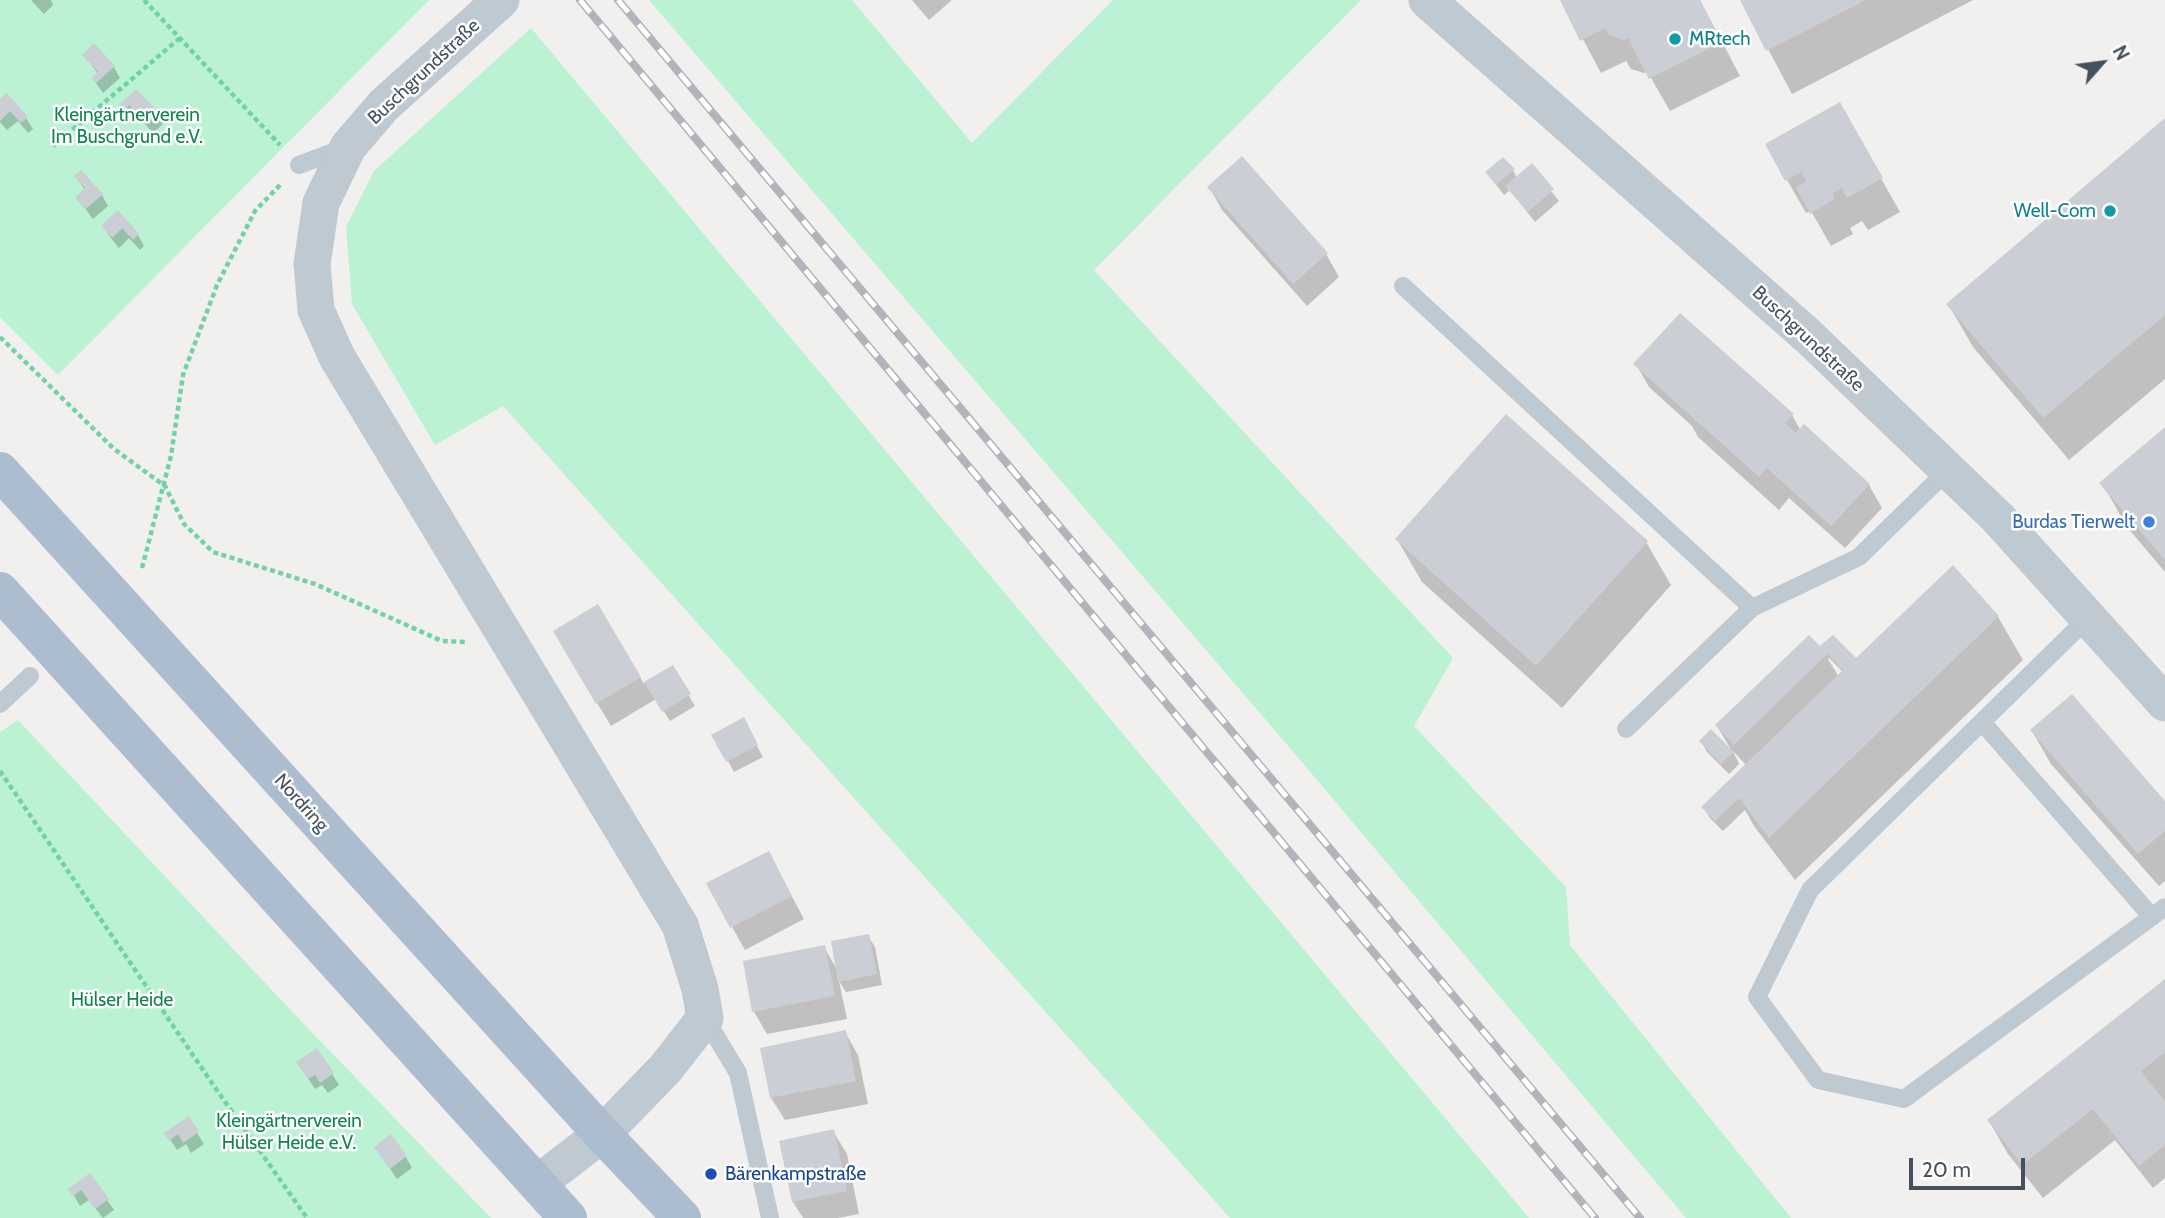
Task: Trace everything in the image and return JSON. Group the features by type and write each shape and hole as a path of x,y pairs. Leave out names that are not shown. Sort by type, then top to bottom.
{"main road":[{"name":"Nordring","path":"0,471 602,1134 682,1218"},
{"path":"0,591 568,1218"}],"street":[{"name":"Buschgrundstraße","path":"501,0 384,105 348,147 321,203 312,264 316,310 337,357 509,645"},
{"name":"Buschgrundstraße","path":"1427,0 1808,336 1998,518 2165,703"},
{"path":"509,645 680,925 700,989 705,1018 666,1068 602,1134 537,1184"}],"lane":[{"path":"299,165 348,147"},
{"path":"1403,285 1752,608"},
{"path":"1626,729 1752,608 1859,556 1948,470"},
{"path":"1982,722 2158,912 1904,1099 1818,1080 1757,997 1810,890 2089,617"},
{"path":"0,704 30,676"},
{"path":"705,1018 738,1073 770,1218"}],"path":[{"path":"139,577 171,456 183,375 217,285 255,211 299,165 144,0"},
{"path":"53,146 180,38"},
{"path":"0,337 114,449 164,485 184,524 213,552 315,584 443,641 509,645"},
{"path":"0,771 206,1075 307,1218"}],"green space":[{"name":"Kleingärtnerverein Im Buschgrund e.V.","path":"0,0 429,0 58,375 0,317"},
{"path":"649,0 852,0 972,143 1113,0 1361,0 1094,270 1453,658 1414,726 1566,887 1570,945 1791,1218 1686,1218 1301,761"},
{"path":"531,28 1529,1218 1230,1218 503,406 435,445 352,304 346,227 374,171"},
{"path":"18,720 300,1020 491,1218 0,1218 0,732"}],"building":[{"name":"MRtech","path":"1560,0 1700,0 1722,42 1649,79 1628,38 1624,40 1609,35 1605,28 1580,41"},
{"path":"1740,0 1866,0 1766,51"},
{"path":"94,43 115,66 96,83 91,78 98,72 82,55"},
{"path":"136,89 158,112 146,123 129,105 123,112 118,106"},
{"path":"7,93 28,117 21,123 10,111 0,121 0,99"},
{"path":"1840,102 1883,178 1847,198 1842,188 1832,194 1835,199 1810,214 1796,188 1806,182 1801,172 1785,181 1765,144"},
{"name":"Well-Com","path":"2165,118 2165,315 2043,418 1946,304"},
{"path":"1242,156 1328,253 1293,284 1207,187"},
{"path":"1503,157 1515,169 1496,185 1485,172"},
{"path":"1532,163 1554,189 1528,212 1505,186"},
{"path":"81,170 103,194 86,209 75,198 85,188 74,176"},
{"path":"118,210 139,234 133,240 122,228 112,238 101,226"},
{"path":"1680,313 1794,414 1785,423 1796,433 1804,424 1870,484 1831,526 1767,468 1759,477 1633,364"},
{"path":"1506,414 1648,541 1536,666 1395,539"},
{"name":"Burdas Tierwelt","path":"2165,427 2165,560 2099,483"},
{"path":"1953,565 1999,616 1769,838 1739,798 1715,821 1701,807 1843,670 1827,654 1734,745 1715,725 1809,635 1820,646 1833,635 1856,658"},
{"path":"598,604 641,677 596,704 553,631"},
{"path":"673,665 691,694 662,712 644,682"},
{"path":"2072,694 2165,801 2165,831 2138,854 2030,730"},
{"path":"744,717 758,745 726,762 711,735"},
{"path":"1711,729 1734,752 1721,764 1699,741"},
{"path":"769,851 792,896 730,928 706,883"},
{"path":"869,934 877,974 838,982 831,941"},
{"path":"825,945 835,996 752,1012 743,961"},
{"path":"2165,979 2165,1052 2141,1071 2165,1102 2165,1145 2139,1166 2093,1109 2022,1165 1987,1120"},
{"path":"846,1030 856,1081 770,1098 760,1048"},
{"path":"317,1048 334,1073 320,1083 315,1075 308,1079 296,1062"},
{"path":"189,1116 199,1132 183,1143 178,1134 169,1141 164,1133"},
{"path":"834,1129 847,1191 792,1202 779,1141"},
{"path":"391,1134 407,1156 390,1169 374,1147"},
{"path":"90,1173 109,1199 95,1209 81,1190 73,1196 68,1189"}],"railway":[{"path":"580,0 1595,1218"},
{"path":"618,0 1640,1218"}],"place":[{"name":"MRtech","path":"1675,39"},
{"name":"Well-Com","path":"2110,211"},
{"name":"Burdas Tierwelt","path":"2149,522"},
{"name":"Bärenkampstraße","path":"711,1174"}],"park label":[{"name":"Hülser Heide","path":"122,1000"},
{"name":"Kleingärtnerverein Hülser Heide e.V.","path":"289,1132"}]}
